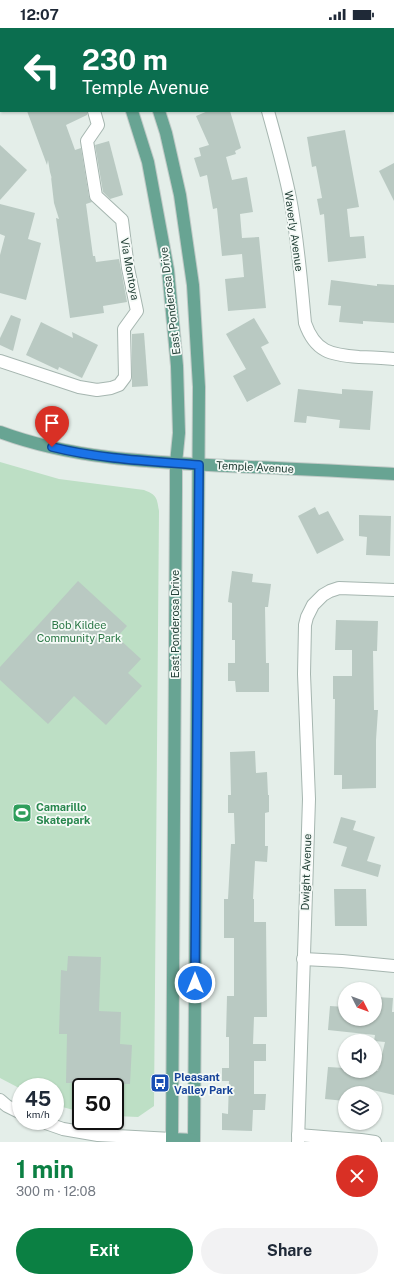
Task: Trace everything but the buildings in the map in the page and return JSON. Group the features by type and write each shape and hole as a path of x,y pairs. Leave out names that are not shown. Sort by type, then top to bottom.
{"main road":[{"name":"East Ponderosa Drive","path":"132,112 148,162 168,270 177,366 179,433 176,463 172,1140"},
{"name":"East Ponderosa Drive","path":"159,112 166,133 180,195 193,285 199,387 194,1141"},
{"name":"Temple Avenue","path":"0,432 41,445 70,452 109,458 199,465 394,474"},
{"path":"172,1140 194,1141"}],"street":[{"name":"Via Montoya","path":"0,361 79,387 97,390 119,385 125,377 124,329 137,311 128,268 122,220 96,196 87,141 98,125 94,112"},
{"name":"Waverly Avenue","path":"268,112 290,198 296,235 305,323 313,339 322,349 338,356 394,359"},
{"name":"Dwight Avenue","path":"298,1139 309,799 304,674 305,625 313,605 322,595 330,591 339,588 394,590"},
{"path":"304,959 394,966"},
{"path":"2,1106 12,1110"},
{"path":"64,1129 98,1135 172,1140"},
{"path":"298,1139 361,1140 375,1142"}],"green space":[{"name":"Bob Kildee Community Park","path":"0,462 59,479 144,490 154,495 158,503 159,511 154,1106 138,1117 124,1116 124,1078 72,1078 72,1110 64,1107 64,1078 12,1078 12,1084 0,1078"}],"place":[{"name":"Camarillo Skatepark","path":"22,813"},
{"name":"Pleasant Valley Park","path":"160,1083"}],"route":[{"path":"52,447 70,452 109,458 199,465 195,983"}]}
